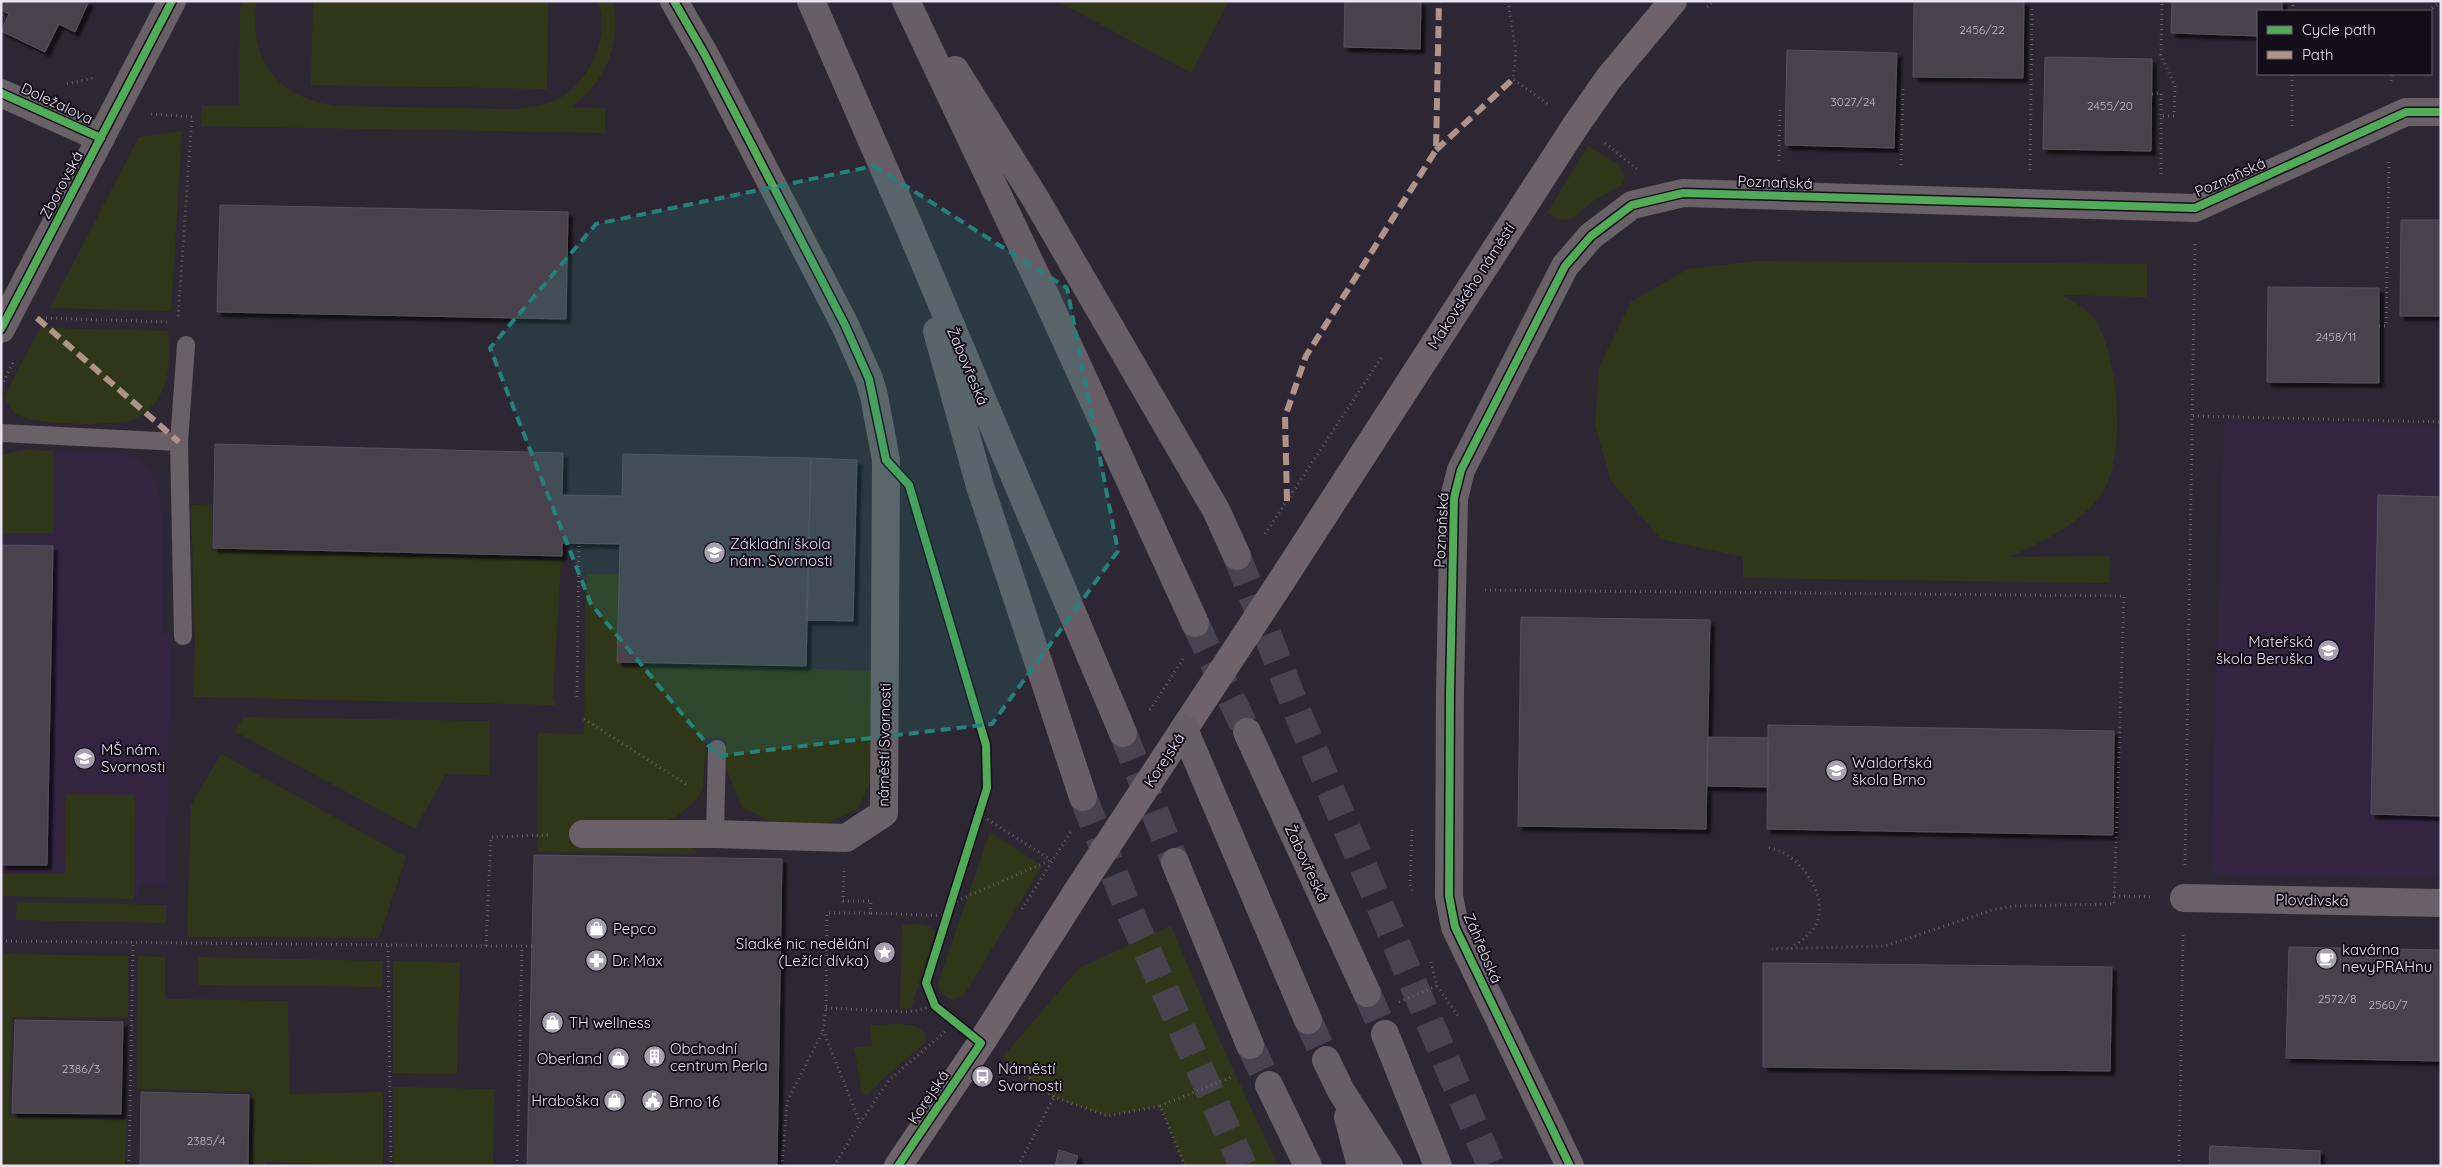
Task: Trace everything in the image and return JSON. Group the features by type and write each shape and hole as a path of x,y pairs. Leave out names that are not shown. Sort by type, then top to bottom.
{"highway":[{"name":"Žabovřeská","path":"811,1 1123,733"},
{"path":"906,1 1047,299 1193,636"},
{"path":"912,1 1040,206 1216,510 1237,556"},
{"path":"908,226 980,486 1082,797"},
{"path":"1184,729 1308,1020"},
{"name":"Žabovřeská","path":"1247,732 1368,994"},
{"path":"1175,862 1250,1045"},
{"path":"1385,1034 1438,1166"},
{"path":"1326,1060 1341,1091 1389,1166"},
{"path":"1269,1085 1308,1166"},
{"path":"1341,1091 1361,1166"}],"street":[{"name":"Zborovská","path":"1,329 172,1"},
{"name":"náměstí Svornosti","path":"674,1 705,56 846,325 869,379 886,460 884,813 846,838"},
{"name":"Makovského náměstí","path":"1282,580 1576,125 1609,78 1673,1"},
{"name":"Doležalova","path":"1,93 101,138"},
{"name":"Poznaňská","path":"1450,692 1454,498 1461,470 1565,266 1591,236 1632,205 1684,194 2195,208 2406,112 2441,112"},
{"name":"Korejská","path":"898,1166 992,1051 1078,890 1282,580"},
{"name":"Záhřebská","path":"1450,692 1449,896 1455,927 1570,1166"},
{"path":"584,834 715,834 846,838"},
{"name":"Plovdivská","path":"2184,898 2441,903"}],"lane":[{"path":"183,636 179,442 186,345"},
{"path":"1,433 179,442"},
{"path":"715,834 717,749"}],"path":[{"path":"1508,1 1516,53 1513,79 1548,104"},
{"path":"2161,116 2174,116 2175,86 2161,55 2162,1"},
{"path":"2429,10 2441,2"},
{"path":"2030,172 2032,8"},
{"path":"62,85 81,82 100,75"},
{"path":"2292,75 2292,129"},
{"path":"1901,172 1903,86"},
{"path":"2152,94 2161,93 2161,184"},
{"path":"1779,152 1780,106"},
{"path":"143,114 192,117 178,323"},
{"path":"1599,140 1630,164"},
{"path":"2379,326 2386,326 2389,151"},
{"path":"2179,1166 2195,208"},
{"path":"37,318 168,322"},
{"path":"2193,416 2441,422"},
{"path":"920,520 986,744 987,788 926,983 935,1006 992,1051 1054,1096 1108,1116 1160,1106 1223,1081"},
{"path":"577,697 579,543"},
{"path":"1483,590 2124,596 2114,904 2014,906 1992,910 1885,946 1772,949"},
{"path":"1147,715 1193,636"},
{"path":"584,719 716,803"},
{"path":"979,814 1051,860"},
{"path":"1021,911 1051,860 1076,824"},
{"path":"486,946 491,837 584,834"},
{"path":"846,838 843,901 871,902 870,914"},
{"path":"1768,848 1776,849 1802,869 1818,894 1820,908 1817,923 1810,934 1791,948"},
{"path":"952,903 1051,860"},
{"path":"782,1166 787,1102 823,1030 826,1008 825,948 827,913 947,916"},
{"path":"1,941 532,946"},
{"path":"129,1166 133,943"},
{"path":"388,946 391,1166"},
{"path":"517,1166 522,946"},
{"path":"780,948 825,948"},
{"path":"826,1008 909,1012 935,1006"},
{"path":"834,1166 889,1080 928,1048 955,1022 960,1013"},
{"path":"823,1030 860,1123"},
{"path":"1018,1166 1054,1096"},
{"path":"1160,1106 1185,1166"}],"highlighted area":[{"path":"874,166 1067,288 1118,551 992,724 717,756 591,604 490,348 596,224"}],"shaded area":[{"name":"Mateřská škola Beruška","path":"2224,422 2441,426 2441,878 2211,874"},
{"name":"MŠ nám. Svornosti","path":"23,450 118,453 138,459 146,465 157,483 162,512 163,634 171,634 166,883 139,883 138,899 1,896 1,455"}],"green space":[{"path":"243,1 257,1 255,22 257,41 262,58 271,73 283,85 298,95 316,102 336,106 517,109 538,106 558,99 580,81 595,57 599,43 601,15 598,1 612,1 615,32 608,60 594,85 572,107 605,108 605,133 201,126 202,105 239,106 240,9"},
{"path":"313,1 548,1 547,89 311,85"},
{"path":"1057,1 1229,1 1191,73"},
{"path":"182,131 171,311 50,308 139,137"},
{"path":"1588,146 1619,165 1625,177 1622,185 1593,201 1573,218 1560,220 1547,213"},
{"path":"1755,261 2147,264 2147,297 2062,295 2090,313 2102,333 2109,355 2117,406 2117,433 2114,458 2109,479 2100,496 2091,507 2059,532 2010,557 2110,556 2109,583 1743,578 1743,557 1661,539 1611,481 1595,425 1599,367 1631,302 1688,269"},
{"path":"40,328 168,331 168,372 160,395 155,403 144,413 132,420 123,422 94,424 59,423 30,419 15,413 4,397"},
{"path":"23,450 53,451 53,533 1,533 1,455"},
{"path":"212,504 212,549 561,560 553,698 556,705 194,697 195,639 191,505"},
{"path":"586,574 619,574 617,662 879,671 876,768 858,809 814,829 784,828 742,807 726,768 726,738 706,738 703,788 696,800 676,817 644,826 573,824 573,845 688,847 695,849 697,854 537,852 538,733 584,734"},
{"path":"244,717 490,721 489,775 446,774 415,829 234,731"},
{"path":"221,754 406,857 379,938 187,937 191,805"},
{"path":"66,794 135,795 134,899 1,896 1,873 65,874"},
{"path":"990,832 1042,866 964,995 952,1000 940,992 938,983"},
{"path":"17,902 166,905 166,923 16,920"},
{"path":"902,925 925,925 933,929 935,933 911,1008 900,1009"},
{"path":"1171,926 1220,1041 1278,1166 1185,1166 1160,1106 1108,1116 1054,1097 1002,1058 1079,968"},
{"path":"1,954 128,956 128,1018 12,1017 9,1116 126,1120 125,1166 1,1166"},
{"path":"138,956 165,957 165,999 288,1001 289,1094 383,1092 383,1166 266,1162 265,1166 252,1166 253,1092 137,1089"},
{"path":"198,957 382,961 382,987 198,985"},
{"path":"393,961 460,963 457,1074 393,1073"},
{"path":"870,1025 908,1025 921,1030 926,1035 924,1044 885,1077 867,1096 862,1093 854,1047 872,1046"},
{"path":"393,1087 494,1089 493,1166 394,1166"}],"building":[{"path":"1,1 89,1 75,32 59,24 45,52 1,31 9,14 1,10"},
{"path":"1345,1 1421,1 1420,49 1344,47"},
{"path":"1914,1 2024,1 2023,78 1913,77"},
{"path":"2172,1 2282,1 2282,10 2257,10 2257,36 2171,33"},
{"path":"1787,50 1897,53 1894,148 1785,145"},
{"path":"2045,57 2152,59 2151,151 2043,149"},
{"path":"220,205 568,212 566,319 217,312"},
{"path":"2401,220 2441,220 2441,316 2400,316"},
{"path":"2268,287 2379,288 2379,383 2267,382"},
{"name":"Základní škola nám. Svornosti","path":"215,444 563,453 562,495 622,496 623,454 811,458 806,666 617,662 620,544 562,543 562,556 213,548"},
{"path":"811,458 857,460 853,621 806,620"},
{"path":"2378,495 2441,497 2441,816 2371,814"},
{"path":"1,545 53,546 47,865 1,865"},
{"path":"1521,617 1710,620 1706,829 1518,826"},
{"path":"1768,725 2114,731 2113,835 1767,829"},
{"path":"1708,737 1769,738 1768,787 1707,786"},
{"name":"Obchodní centrum Perla","path":"534,855 782,859 777,1166 527,1166"},
{"path":"2289,947 2441,950 2441,1061 2286,1058"},
{"path":"1763,963 2112,967 2110,1071 1763,1067"},
{"path":"15,1020 123,1022 121,1114 12,1113"},
{"path":"141,1092 249,1095 248,1166 140,1166"},
{"path":"2210,1146 2320,1151 2320,1166 2209,1166"},
{"path":"1059,1150 1078,1156 1075,1166 1055,1166"}],"tunnel":[{"path":"1237,556 1301,721 1491,1166"},
{"path":"1195,623 1247,732"},
{"path":"1123,733 1175,862"},
{"path":"1083,797 1128,908 1243,1166"},
{"path":"1367,993 1385,1034"},
{"path":"1308,1020 1326,1060"},
{"path":"1250,1045 1269,1085"}],"marked path":[{"path":"1287,501 1285,417 1306,356 1436,150 1439,1"},
{"path":"1436,150 1513,79"},
{"path":"37,318 179,442"}],"cycle path":[{"path":"1,329 172,1"},
{"path":"674,1 705,55 845,325 869,379 886,460 909,485 986,745 987,788 926,983 935,1006 981,1043 898,1166"},
{"path":"1,93 101,138"},
{"path":"1570,1166 1455,927 1449,896 1450,692 1454,498 1461,470 1565,266 1591,236 1632,205 1683,193 2195,208 2406,112 2441,112"}],"place":[{"name":"Základní škola nám. Svornosti","path":"714,552"},
{"name":"Mateřská škola Beruška","path":"2329,650"},
{"name":"MŠ nám. Svornosti","path":"85,758"},
{"name":"Waldorfská škola Brno","path":"1836,771"},
{"name":"Pepco","path":"597,928"},
{"name":"Sladké nic nedělání (Ležící dívka)","path":"885,952"},
{"name":"kavárna nevyPRAHnu","path":"2326,958"},
{"name":"Dr. Max","path":"596,960"},
{"name":"TH wellness","path":"553,1022"},
{"name":"Obchodní centrum Perla","path":"654,1057"},
{"name":"Oberland","path":"618,1058"},
{"name":"Náměstí Svornosti","path":"982,1077"},
{"name":"Hraboška","path":"615,1100"},
{"name":"Brno 16","path":"653,1101"}]}
